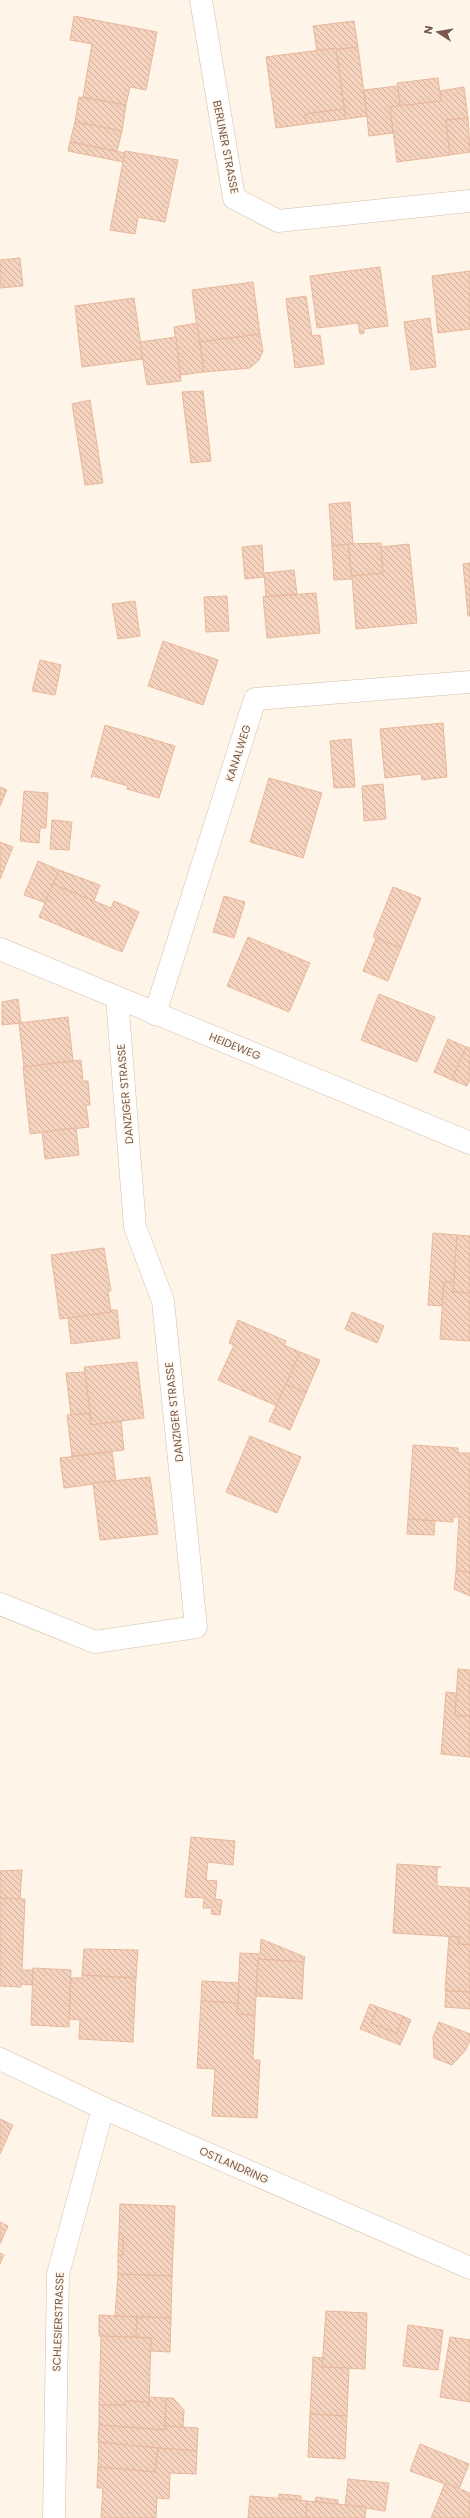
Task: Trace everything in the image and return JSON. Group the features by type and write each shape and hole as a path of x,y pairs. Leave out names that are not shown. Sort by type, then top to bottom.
{"street":[{"name":"BERLINER STRASSE","path":"200,0 234,198 278,221 470,201"},
{"name":"KANALWEG","path":"155,1014 255,699 470,682"},
{"name":"HEIDEWEG","path":"0,949 470,1143"},
{"name":"DANZIGER STRASSE","path":"0,1604 95,1642 196,1627 163,1301 135,1227 117,998"},
{"name":"OSTLANDRING","path":"0,2060 104,2108 470,2268"},
{"name":"SCHLESIERSTRASSE","path":"54,2518 58,2274 104,2108"}],"building":[{"path":"74,16 157,32 146,90 130,87 126,105 83,97 92,44 70,40"},
{"path":"354,21 358,47 317,51 313,26"},
{"path":"358,47 367,116 346,119 336,50"},
{"path":"336,48 344,109 305,114 306,124 276,128 266,57"},
{"path":"438,78 441,101 400,106 397,83"},
{"path":"398,86 400,106 390,107 393,133 369,136 364,90"},
{"path":"464,87 468,118 446,120 450,155 397,162 390,107 441,101 440,91"},
{"path":"79,97 126,105 122,131 75,122"},
{"path":"344,109 346,119 306,124 305,114"},
{"path":"468,118 470,152 450,155 446,120"},
{"path":"75,122 122,131 117,151 70,142"},
{"path":"70,142 125,153 123,162 68,151"},
{"path":"125,151 178,160 165,222 138,217 135,234 110,230"},
{"path":"20,258 23,286 0,288 0,260"},
{"path":"380,267 388,326 364,329 364,333 360,334 358,323 317,328 310,276"},
{"path":"470,271 470,329 438,333 432,276"},
{"path":"253,282 260,334 199,342 192,290"},
{"path":"306,296 312,336 320,335 324,364 295,368 286,299"},
{"path":"134,298 143,359 82,367 75,306"},
{"path":"430,318 436,367 411,370 404,322"},
{"path":"197,323 204,372 180,375 174,327"},
{"path":"260,334 263,351 259,360 250,368 204,372 200,342"},
{"path":"176,337 181,381 147,385 140,342"},
{"path":"203,391 211,461 191,463 182,392"},
{"path":"90,400 103,483 85,485 72,404"},
{"path":"350,502 353,544 332,546 329,504"},
{"path":"381,543 383,573 352,576 348,544"},
{"path":"348,544 352,579 334,580 332,546"},
{"path":"409,544 417,623 356,629 352,576 383,573 381,547"},
{"path":"262,545 264,577 245,579 242,547"},
{"path":"470,563 470,616 468,616 463,564"},
{"path":"294,570 297,594 263,597 266,596 264,573"},
{"path":"316,593 320,633 267,638 263,597"},
{"path":"227,596 229,631 206,632 204,597"},
{"path":"135,601 140,636 118,639 112,604"},
{"path":"163,641 218,660 203,705 148,686"},
{"path":"40,660 61,665 55,695 32,691"},
{"path":"443,723 447,777 422,780 421,774 385,778 380,729"},
{"path":"105,725 175,746 159,798 127,789 128,786 93,776 91,778"},
{"path":"351,739 355,787 334,788 330,741"},
{"path":"269,778 322,793 303,858 250,842"},
{"path":"383,784 386,819 364,821 362,786"},
{"path":"0,787 7,790 0,806"},
{"path":"24,791 48,793 46,828 40,828 39,843 20,841"},
{"path":"52,820 72,822 69,850 50,849"},
{"path":"0,842 13,847 0,879"},
{"path":"38,861 59,870 46,903 24,895"},
{"path":"59,870 100,885 94,901 53,884"},
{"path":"53,884 111,908 114,901 139,912 122,952 39,917"},
{"path":"393,887 421,898 401,948 373,937"},
{"path":"224,896 245,902 234,938 213,932"},
{"path":"248,937 310,963 289,1012 227,986"},
{"path":"376,938 401,948 388,981 363,971"},
{"path":"379,994 435,1017 417,1062 361,1040"},
{"path":"18,999 21,1023 2,1025 2,1002"},
{"path":"68,1017 73,1061 24,1067 19,1023"},
{"path":"448,1039 466,1047 452,1080 434,1072"},
{"path":"466,1047 470,1048 470,1080 467,1086 452,1080"},
{"path":"81,1060 83,1081 88,1081 90,1105 86,1105 89,1127 30,1134 23,1067"},
{"path":"76,1128 79,1155 45,1159 42,1132"},
{"path":"433,1233 457,1235 454,1282 444,1282 442,1306 428,1305"},
{"path":"457,1235 470,1236 470,1293 453,1292"},
{"path":"104,1248 111,1291 108,1291 111,1312 60,1319 51,1255"},
{"path":"444,1282 454,1282 453,1292 470,1293 470,1341 440,1339"},
{"path":"110,1310 117,1310 120,1338 71,1344 68,1318 111,1312"},
{"path":"352,1312 384,1326 377,1343 345,1329"},
{"path":"238,1320 286,1341 284,1345 300,1352 277,1406 218,1380 234,1345 229,1343"},
{"path":"300,1352 320,1360 306,1393 286,1384"},
{"path":"137,1362 144,1418 91,1425 84,1367"},
{"path":"85,1372 90,1413 71,1415 66,1373"},
{"path":"286,1384 306,1393 290,1430 269,1421"},
{"path":"90,1413 91,1425 121,1421 124,1450 72,1456 67,1415"},
{"path":"250,1436 301,1457 277,1513 226,1492"},
{"path":"413,1445 458,1448 458,1453 470,1453 470,1572 456,1571 459,1517 453,1517 453,1522 408,1519"},
{"path":"112,1452 116,1481 64,1488 60,1458"},
{"path":"150,1477 158,1534 100,1540 93,1483"},
{"path":"408,1519 435,1521 434,1535 407,1534"},
{"path":"456,1571 470,1572 470,1596 454,1589"},
{"path":"458,1669 470,1670 470,1716 455,1716"},
{"path":"446,1692 456,1693 455,1716 470,1716 470,1757 441,1754"},
{"path":"191,1837 235,1841 233,1865 208,1862 206,1880 217,1881 215,1899 222,1900 220,1915 211,1914 212,1908 203,1908 204,1898 185,1897"},
{"path":"397,1864 441,1867 437,1868 437,1886 470,1888 470,1945 458,1944 459,1937 393,1933"},
{"path":"22,1870 20,1899 0,1898 0,1871"},
{"path":"0,1898 25,1899 22,1970 33,1970 32,1985 21,1984 21,1987 0,1986"},
{"path":"449,1936 459,1937 458,1944 470,1945 470,1992 445,1991"},
{"path":"261,1939 305,1957 304,1962 258,1959 255,2015 237,2014 240,1953 260,1954"},
{"path":"84,1949 138,1950 136,1978 82,1975"},
{"path":"258,1959 304,1962 302,1999 256,1996"},
{"path":"33,1968 71,1970 69,2027 31,2025"},
{"path":"82,1975 136,1978 133,2042 79,2039 80,2020 69,2019 71,1978 82,1978"},
{"path":"202,1981 239,1983 238,2003 201,2001"},
{"path":"446,1991 470,1992 470,2009 445,2007"},
{"path":"201,2001 238,2003 237,2014 255,2015 253,2060 260,2060 257,2118 212,2116 215,2069 197,2068"},
{"path":"370,2004 378,2007 371,2023 397,2033 403,2016 411,2020 400,2045 360,2029"},
{"path":"378,2007 403,2016 397,2033 371,2023"},
{"path":"439,2022 470,2034 470,2041 465,2051 452,2065 434,2058 433,2037"},
{"path":"0,2119 13,2125 0,2154"},
{"path":"120,2204 175,2206 172,2276 118,2274 118,2255 123,2255 123,2235 119,2234"},
{"path":"0,2222 8,2226 0,2244"},
{"path":"119,2234 123,2235 123,2255 118,2255"},
{"path":"0,2253 4,2255 0,2264"},
{"path":"118,2274 172,2276 171,2318 115,2316"},
{"path":"326,2311 367,2313 365,2369 322,2367"},
{"path":"99,2315 137,2317 136,2337 99,2336"},
{"path":"137,2317 171,2318 170,2352 150,2351 151,2338 136,2337"},
{"path":"408,2325 443,2330 438,2370 403,2366"},
{"path":"101,2336 151,2338 149,2406 147,2406 147,2402 126,2401 125,2405 99,2405"},
{"path":"450,2337 470,2340 470,2402 440,2397"},
{"path":"313,2357 323,2358 322,2367 349,2368 347,2416 310,2414"},
{"path":"149,2397 166,2398 165,2430 99,2425 99,2405 125,2405 126,2401 147,2402 147,2406 149,2406"},
{"path":"166,2398 173,2398 184,2410 183,2427 165,2426"},
{"path":"310,2414 347,2416 345,2459 308,2457"},
{"path":"99,2425 165,2430 165,2426 198,2428 197,2451 98,2443"},
{"path":"99,2442 158,2448 155,2472 98,2467"},
{"path":"420,2444 469,2464 459,2489 410,2471"},
{"path":"158,2448 197,2451 196,2474 170,2473 169,2499 157,2498 156,2518 101,2518 103,2488 97,2488 98,2467 155,2472"},
{"path":"348,2479 389,2483 385,2511 345,2505"},
{"path":"445,2483 470,2493 470,2518 431,2518"},
{"path":"279,2494 301,2496 301,2501 278,2499"},
{"path":"250,2496 307,2501 306,2518 248,2518"},
{"path":"316,2497 338,2500 338,2505 315,2502"},
{"path":"307,2501 366,2507 365,2518 306,2518"}]}
